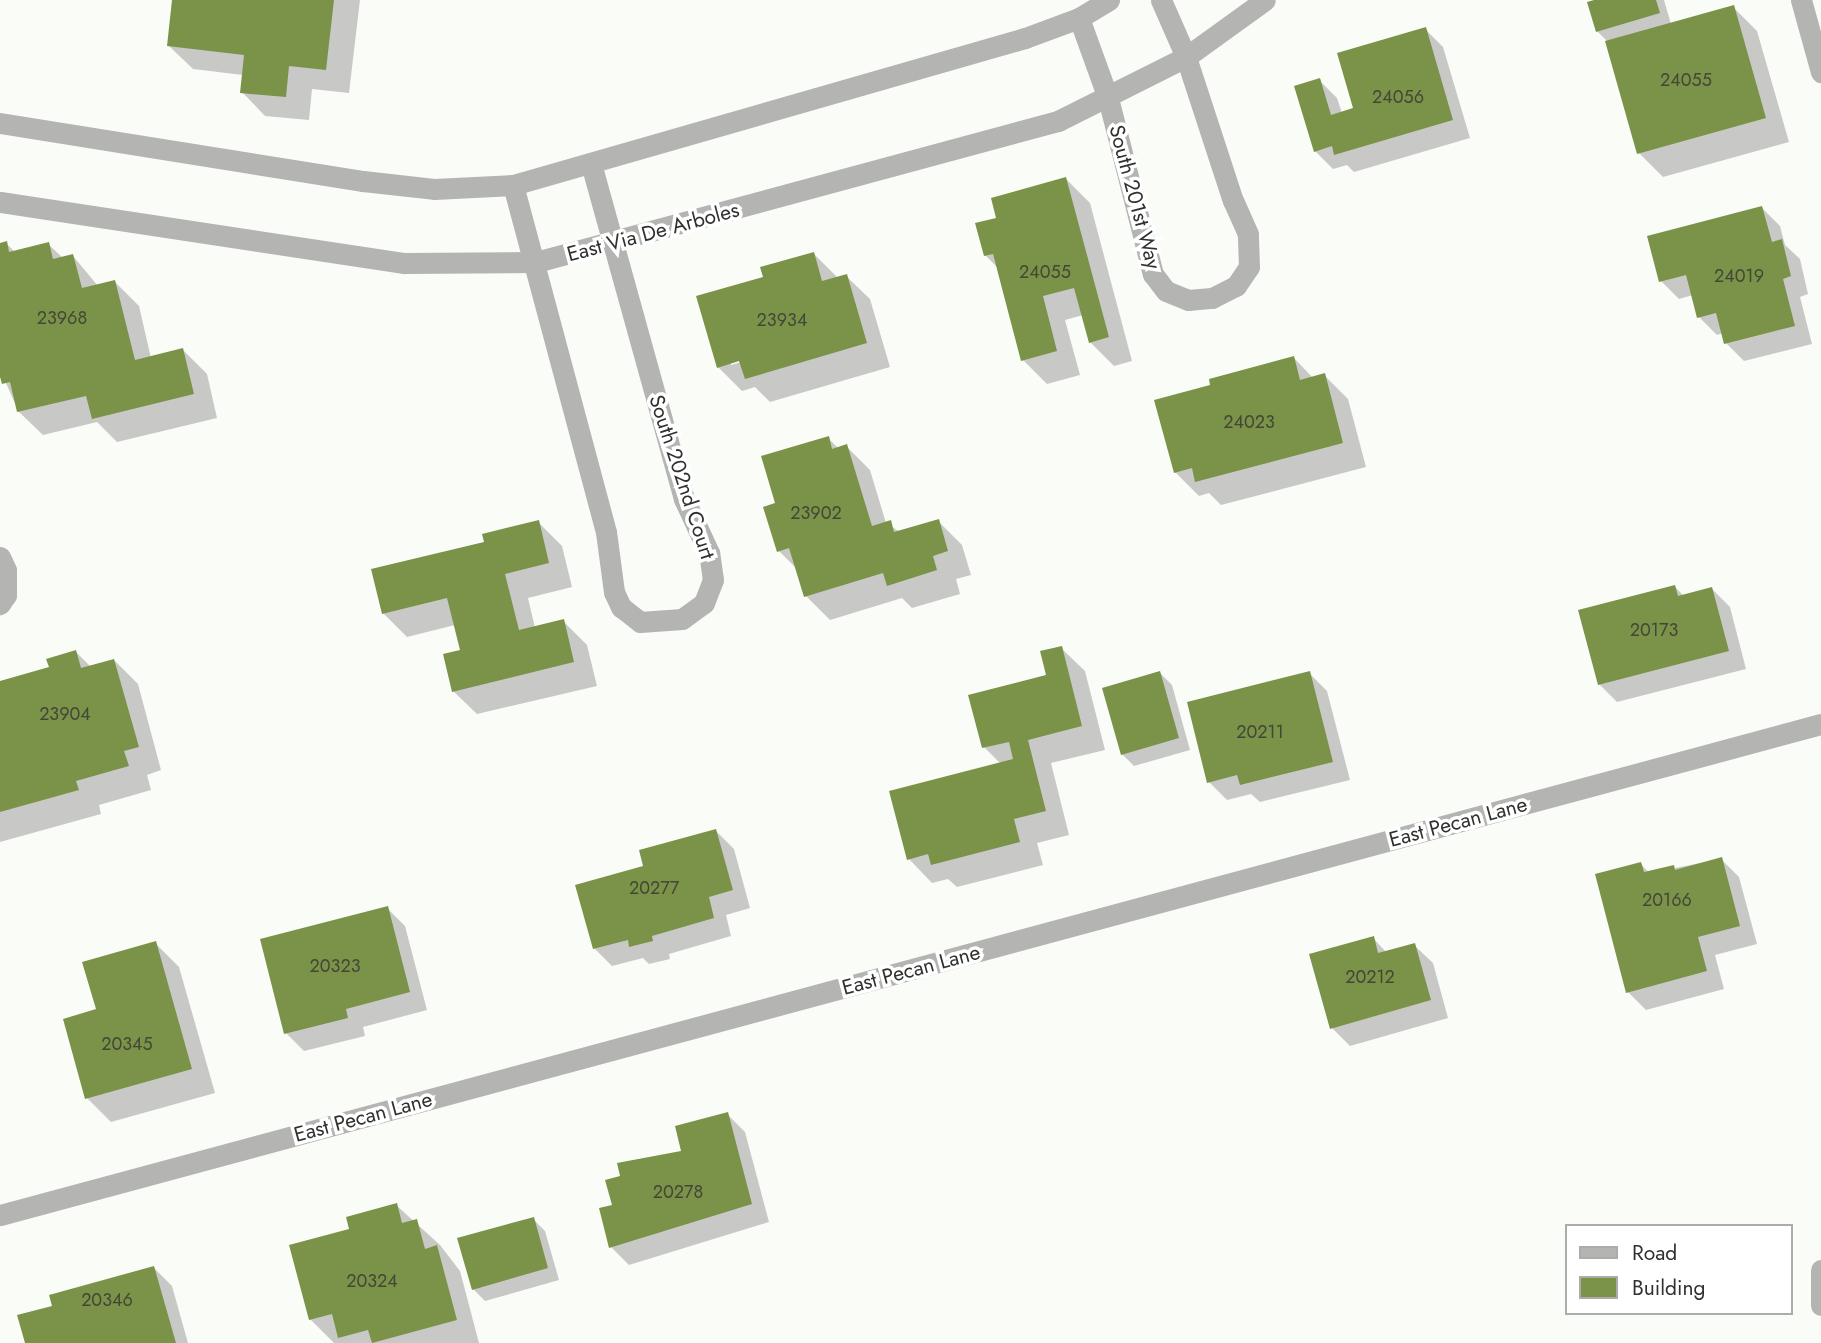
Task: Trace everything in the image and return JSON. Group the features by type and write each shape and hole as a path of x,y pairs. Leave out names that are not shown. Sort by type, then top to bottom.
{"street":[{"path":"0,123 363,181 435,189 513,185 1025,38 1079,18 1110,0"},
{"name":"South 201st Way","path":"1079,18 1108,98 1153,274 1166,291 1188,300 1212,298 1237,286 1249,267 1248,234 1233,201 1186,57 1161,0"},
{"name":"East Via De Arboles","path":"0,202 404,263 536,262 1046,124 1108,98 1186,57 1265,0"},
{"path":"1801,0 1821,72"},
{"name":"South 202nd Court","path":"513,185 536,262 606,532 614,592 621,607 640,622 682,619 704,603 713,580 709,552 684,499 591,164"},
{"path":"0,557 6,570 6,595 0,604"},
{"name":"East Pecan Lane","path":"0,1215 1821,724"},
{"path":"1821,1270 1821,1306"}],"building":[{"path":"172,0 334,0 326,70 289,66 286,97 240,93 244,55 167,46"},
{"path":"1656,0 1660,13 1596,32 1587,2"},
{"path":"1734,5 1766,118 1637,154 1605,41"},
{"path":"1426,27 1453,120 1334,155 1332,146 1314,152 1294,86 1320,78 1331,115 1353,108 1337,53"},
{"path":"1066,177 1109,337 1089,343 1074,288 1043,296 1057,351 1021,361 993,254 984,256 975,223 996,218 991,198"},
{"path":"1762,206 1772,242 1782,239 1791,276 1783,279 1795,326 1724,344 1716,313 1697,318 1686,275 1659,282 1647,236"},
{"path":"7,241 9,252 49,242 53,259 73,254 82,288 115,280 135,360 183,348 194,394 92,419 86,396 17,412 10,382 2,384 0,377 0,243"},
{"path":"814,252 822,281 847,274 867,343 745,379 739,361 717,368 696,296 763,277 760,267"},
{"path":"1294,356 1300,380 1325,373 1343,443 1195,482 1192,468 1174,473 1154,400 1210,385 1209,379"},
{"path":"829,436 832,449 847,444 872,526 891,520 894,532 939,519 948,551 933,556 937,570 887,586 883,573 804,597 789,548 777,552 763,507 775,503 761,456"},
{"path":"539,520 549,563 505,574 519,630 564,619 574,662 452,692 443,654 460,650 447,598 382,614 371,569 484,542 482,534"},
{"path":"1675,585 1678,596 1712,587 1729,651 1598,685 1578,610"},
{"path":"1062,646 1082,726 1028,740 1046,811 1014,819 1020,842 931,865 928,854 907,860 889,791 1013,759 1009,742 982,748 968,695 1046,675 1040,651"},
{"path":"76,650 81,668 114,659 139,747 124,751 129,766 76,781 79,790 0,812 0,681 49,667 46,659"},
{"path":"1160,671 1179,738 1121,755 1102,688"},
{"path":"1310,671 1333,762 1240,785 1237,775 1207,783 1187,702"},
{"path":"716,829 733,890 709,897 714,918 652,936 653,941 629,947 628,940 593,949 575,885 643,866 639,850"},
{"path":"1722,857 1740,926 1698,937 1707,971 1626,993 1595,874 1641,862 1644,872 1674,865 1675,870"},
{"path":"388,906 410,992 346,1009 348,1018 284,1034 260,939"},
{"path":"1374,936 1378,953 1415,943 1431,1000 1330,1029 1309,954"},
{"path":"156,941 192,1069 85,1099 63,1019 96,1009 82,962"},
{"path":"728,1112 752,1204 609,1248 599,1208 612,1205 605,1180 620,1176 617,1163 681,1151 675,1126"},
{"path":"397,1203 402,1223 417,1219 425,1249 437,1245 457,1320 372,1343 368,1330 338,1338 332,1314 309,1320 289,1245 349,1229 346,1217"},
{"path":"534,1217 548,1268 472,1290 457,1238"},
{"path":"154,1266 176,1343 25,1343 17,1315 52,1306 49,1295"}]}
